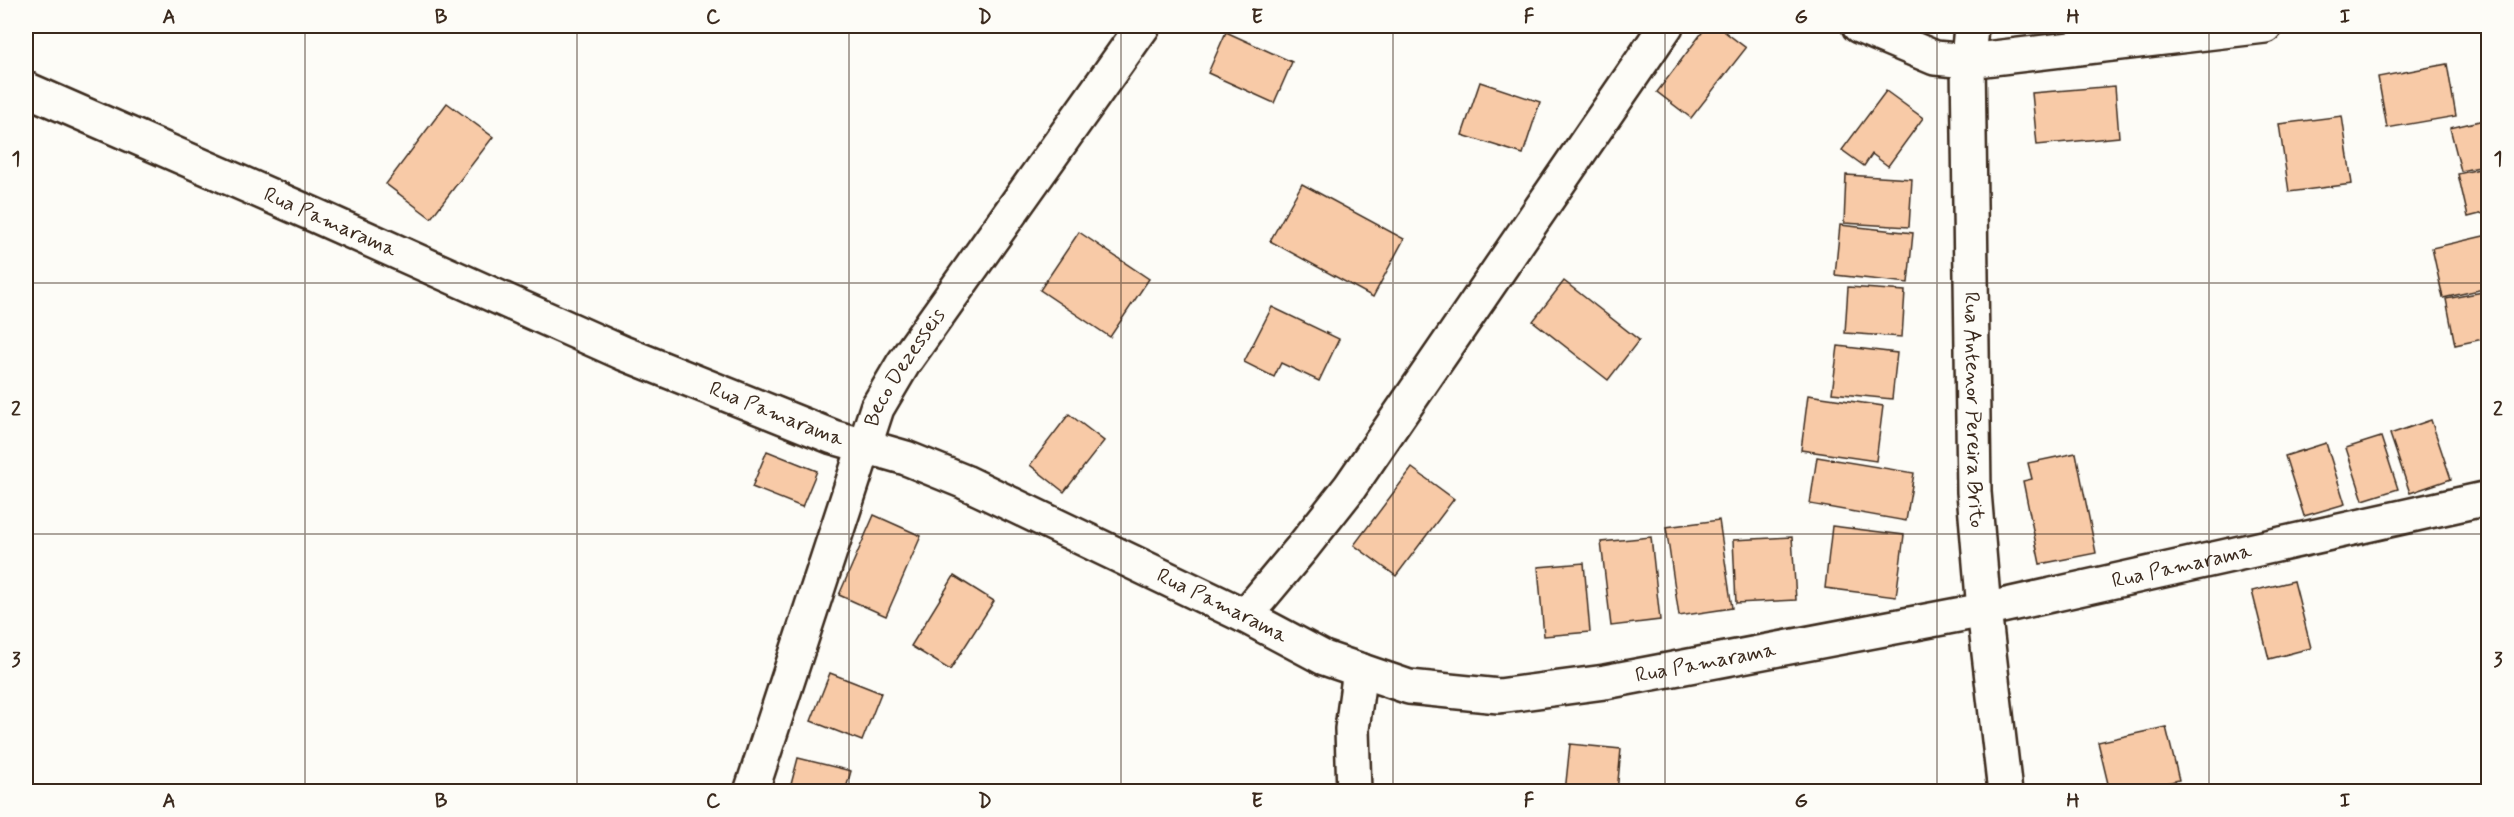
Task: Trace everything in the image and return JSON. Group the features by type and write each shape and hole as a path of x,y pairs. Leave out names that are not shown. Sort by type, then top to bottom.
{"street":[{"name":"Beco Dezesseis","path":"751,792 877,408 903,364 1143,26"},
{"path":"1245,616 1350,488 1666,26"},
{"path":"1860,26 1935,58 1968,61 2265,26"},
{"name":"Rua Antenor Pereira Brito","path":"1971,26 1968,61 1974,492 1984,610 2006,792"},
{"name":"Rua Pamarama","path":"26,89 302,209 623,353 833,437 906,458 964,482 1245,616 1324,658 1409,687 1499,696 1605,681 1984,610 2488,498"},
{"path":"1354,792 1352,729 1360,670"}],"building":[{"path":"1707,26 1717,26 1746,48 1691,118 1657,92"},
{"path":"1226,32 1292,62 1274,103 1208,73"},
{"path":"2447,64 2456,116 2387,128 2378,77"},
{"path":"1480,82 1540,102 1523,154 1462,135"},
{"path":"2115,86 2119,137 2037,145 2032,93"},
{"path":"1886,91 1923,118 1888,166 1872,154 1864,166 1842,150"},
{"path":"447,103 493,137 431,218 386,184"},
{"path":"2342,116 2352,184 2289,192 2279,124"},
{"path":"2488,119 2488,165 2461,171 2450,128"},
{"path":"2488,167 2488,212 2468,217 2458,174"},
{"path":"1846,175 1912,179 1909,227 1844,223"},
{"path":"1302,184 1404,239 1373,297 1270,241"},
{"path":"1840,225 1913,233 1908,283 1835,275"},
{"path":"1079,232 1149,279 1110,337 1040,290"},
{"path":"2488,235 2488,288 2443,298 2432,248"},
{"path":"1564,281 1639,340 1608,380 1533,321"},
{"path":"1848,287 1905,291 1902,337 1845,333"},
{"path":"2488,291 2488,338 2455,345 2446,299"},
{"path":"1272,307 1339,339 1319,381 1281,363 1274,377 1244,362"},
{"path":"1838,346 1897,353 1892,399 1832,393"},
{"path":"1808,395 1883,406 1876,461 1801,450"},
{"path":"1069,414 1104,441 1064,492 1030,465"},
{"path":"2431,420 2451,479 2410,493 2390,434"},
{"path":"2381,437 2398,489 2363,500 2346,448"},
{"path":"2326,443 2345,504 2304,516 2285,456"},
{"path":"767,451 817,471 802,507 752,487"},
{"path":"2076,453 2096,553 2040,564 2023,481 2032,479 2028,463"},
{"path":"1817,457 1914,473 1906,521 1810,504"},
{"path":"1412,468 1454,499 1396,576 1354,545"},
{"path":"874,515 921,536 886,616 839,595"},
{"path":"1719,520 1732,608 1679,616 1666,527"},
{"path":"1832,526 1904,535 1896,597 1825,588"},
{"path":"1651,537 1660,620 1611,626 1601,542"},
{"path":"1792,537 1796,600 1736,603 1733,540"},
{"path":"1584,563 1590,632 1544,636 1538,567"},
{"path":"954,576 994,601 950,670 911,646"},
{"path":"2294,581 2311,648 2269,659 2252,591"},
{"path":"830,673 881,693 862,741 811,721"},
{"path":"2166,727 2179,780 2129,792 2110,792 2098,742"},
{"path":"1570,744 1621,749 1617,792 1565,792"},
{"path":"798,758 851,771 845,792 789,792"}]}
